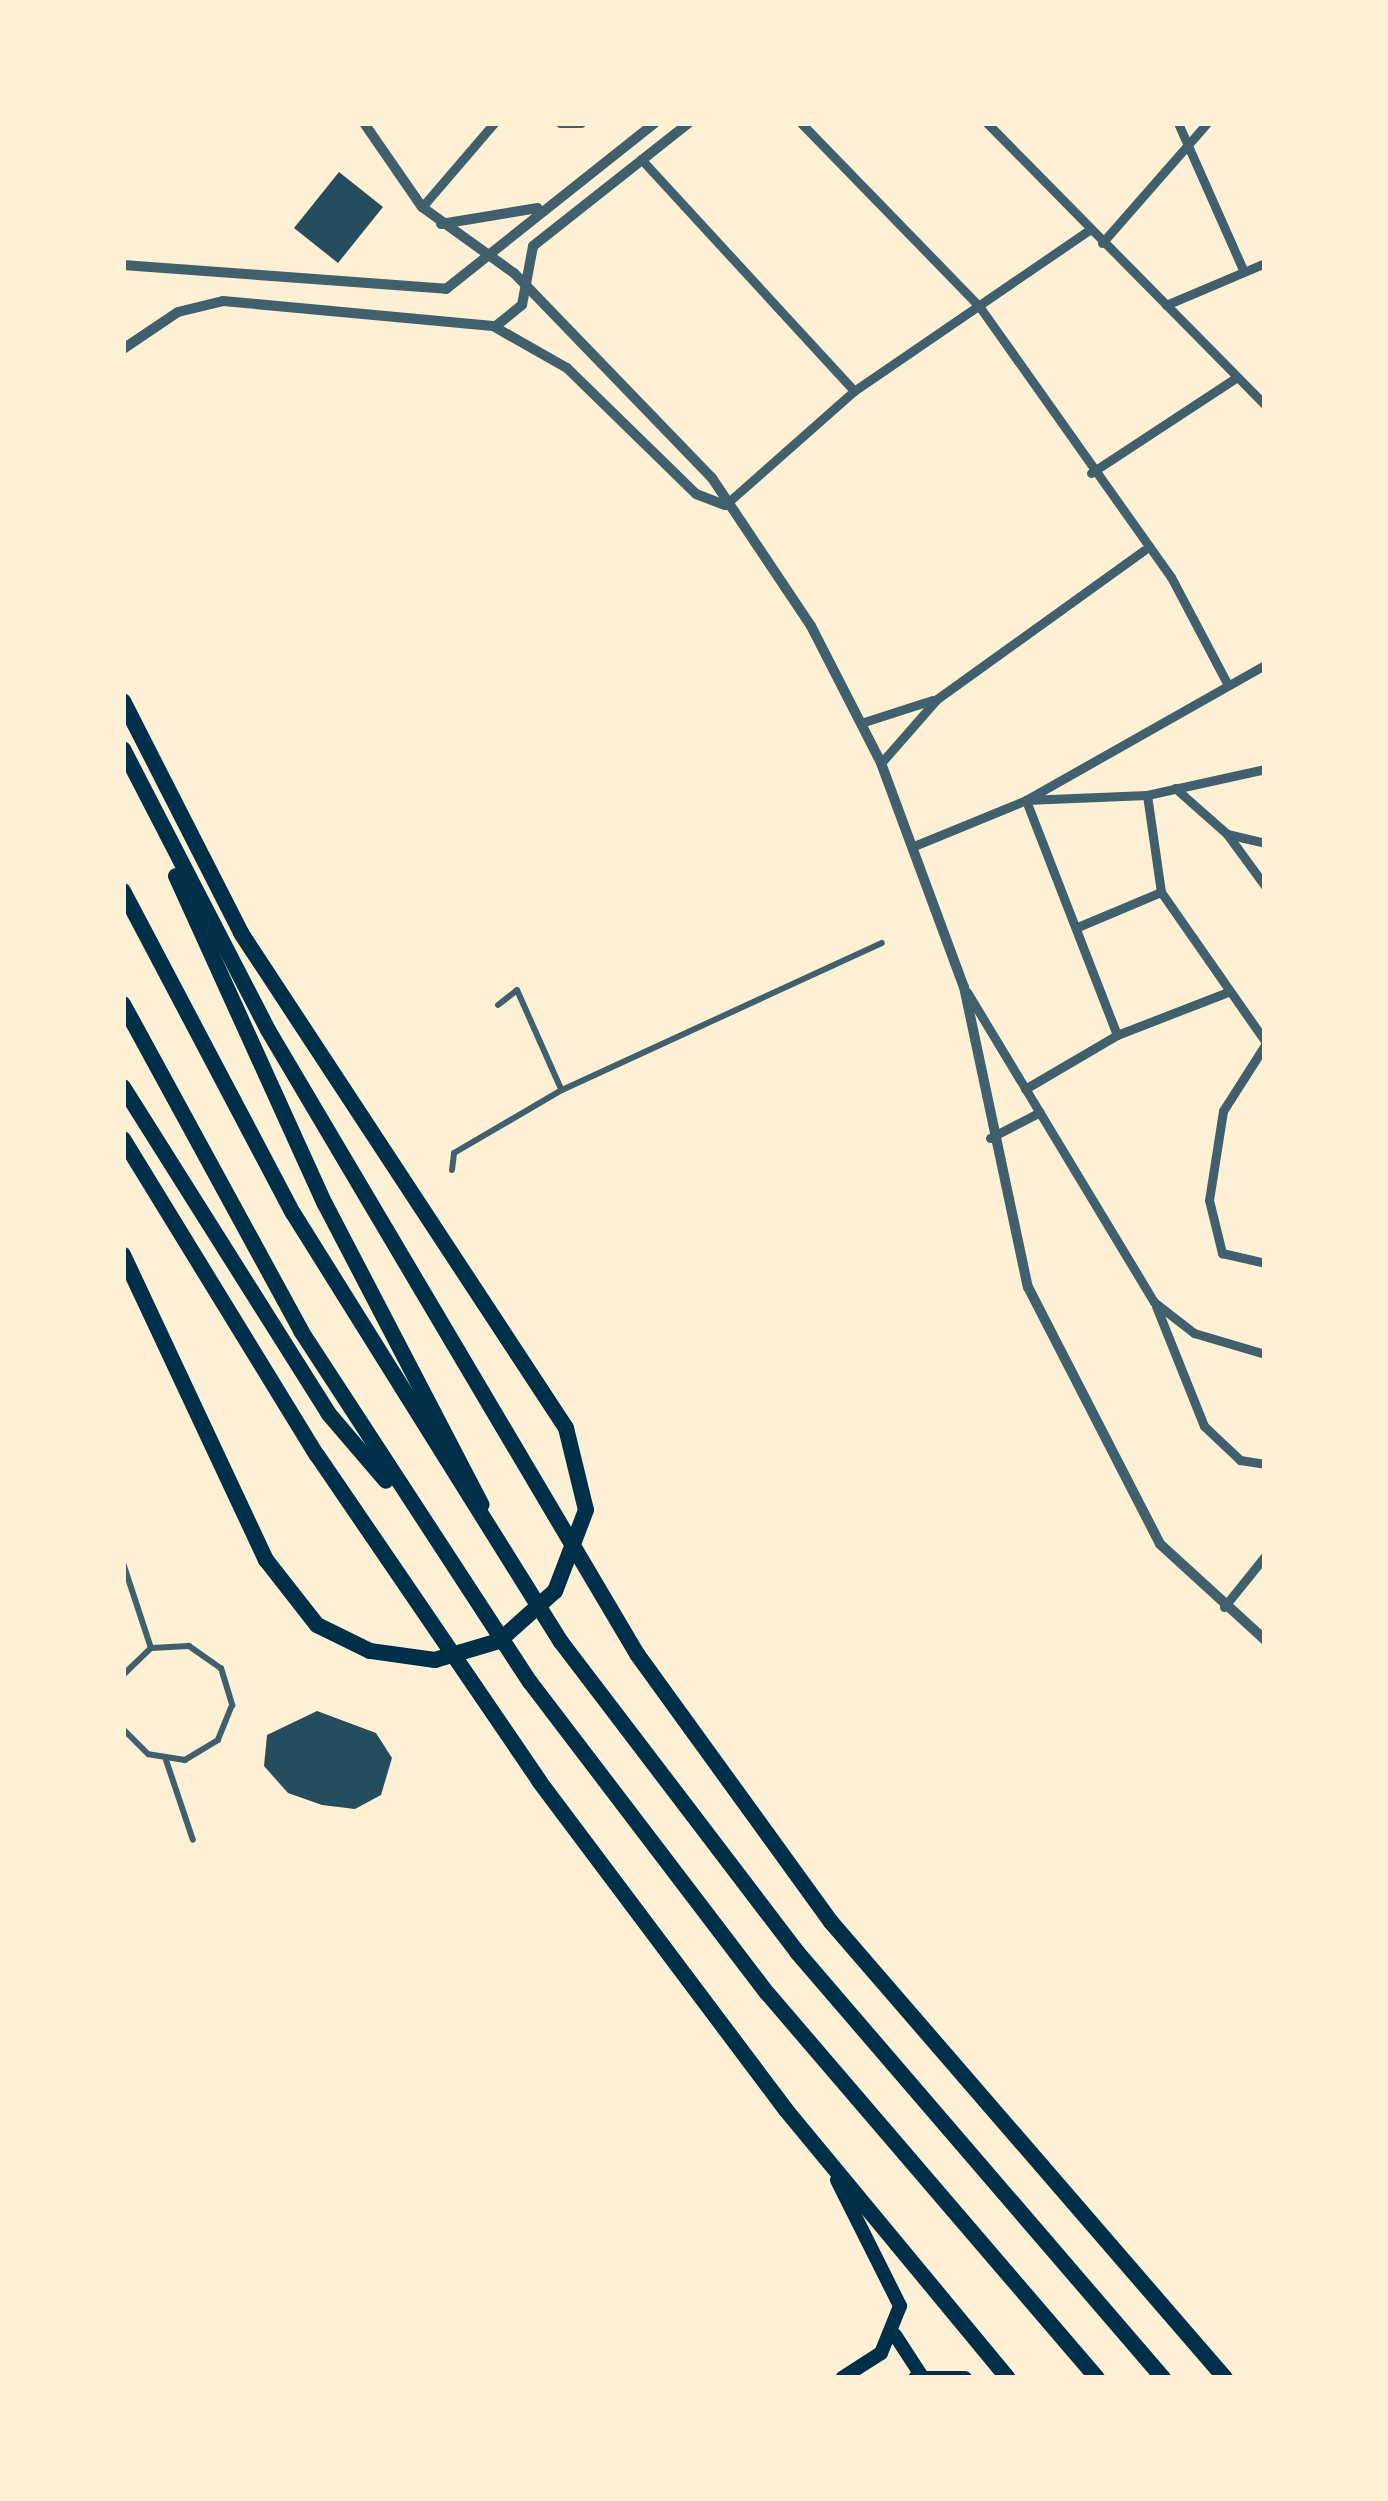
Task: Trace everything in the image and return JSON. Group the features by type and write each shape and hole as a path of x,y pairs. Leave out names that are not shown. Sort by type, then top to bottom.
{"highway":[{"path":"123,701 271,979 566,1428 585,1523 544,1604 483,1648 416,1660 343,1640 300,1611 123,1255"},
{"path":"123,749 272,1090 475,1483 496,1546"},
{"path":"163,836 559,1533 661,1689 831,1922 1225,2378"},
{"path":"123,892 293,1213 496,1546 739,1880 1163,2378"},
{"path":"123,1004 408,1502 686,1892 1097,2378"},
{"path":"123,1087 328,1413 408,1502"},
{"path":"123,1139 394,1572 826,2159 1008,2378"}],"main road":[{"path":"826,2159 898,2289 895,2335 918,2377 965,2378"},
{"path":"842,2378 895,2335"}],"street":[{"path":"364,123 422,207 522,283 629,385 725,505 811,626 881,763 964,987 990,1138 1028,1287 1160,1544 1265,1640"},
{"path":"422,207 494,123"},
{"path":"560,123 581,123"},
{"path":"123,265 424,290 450,287 542,208 655,123"},
{"path":"493,326 517,315 533,246 689,123"},
{"path":"801,123 979,306 1144,550 1171,577 1228,685"},
{"path":"987,123 1265,405"},
{"path":"998,134 1009,123"},
{"path":"1178,123 1190,139 1243,270"},
{"path":"1102,243 1207,123"},
{"path":"641,159 854,391"},
{"path":"441,224 542,208"},
{"path":"725,505 854,391 1089,230"},
{"path":"1166,305 1265,263"},
{"path":"123,349 178,312 223,301 493,326 567,368 696,494 725,505"},
{"path":"1091,473 1225,376 1240,381"},
{"path":"881,763 937,698 1144,550"},
{"path":"914,846 1026,800 1265,665"},
{"path":"861,723 937,698"},
{"path":"1026,800 1147,795 1265,769"},
{"path":"1174,788 1228,834 1265,886"},
{"path":"1147,795 1161,892 1265,1043 1222,1111 1209,1200 1222,1253 1265,1263"},
{"path":"1026,800 1080,926 1117,1035"},
{"path":"1228,834 1265,843"},
{"path":"1080,926 1161,892"},
{"path":"452,1170 454,1153 562,1090 882,943"},
{"path":"964,987 1154,1302 1204,1426 1240,1460 1265,1464"},
{"path":"498,1005 517,990 562,1090"},
{"path":"1025,1089 1117,1035 1228,992"},
{"path":"990,1138 1040,1112"},
{"path":"1154,1302 1194,1333 1265,1354"},
{"path":"1224,1606 1265,1556"},
{"path":"123,1563 151,1648"},
{"path":"123,1675 151,1648"},
{"path":"151,1648 207,1654 232,1705 218,1741 166,1760"},
{"path":"123,1729 166,1760 193,1840"}],"building":[{"path":"339,172 383,207 338,263 294,228"},
{"path":"317,1711 376,1733 392,1758 381,1795 355,1809 322,1805 288,1793 264,1766 267,1735"}]}
